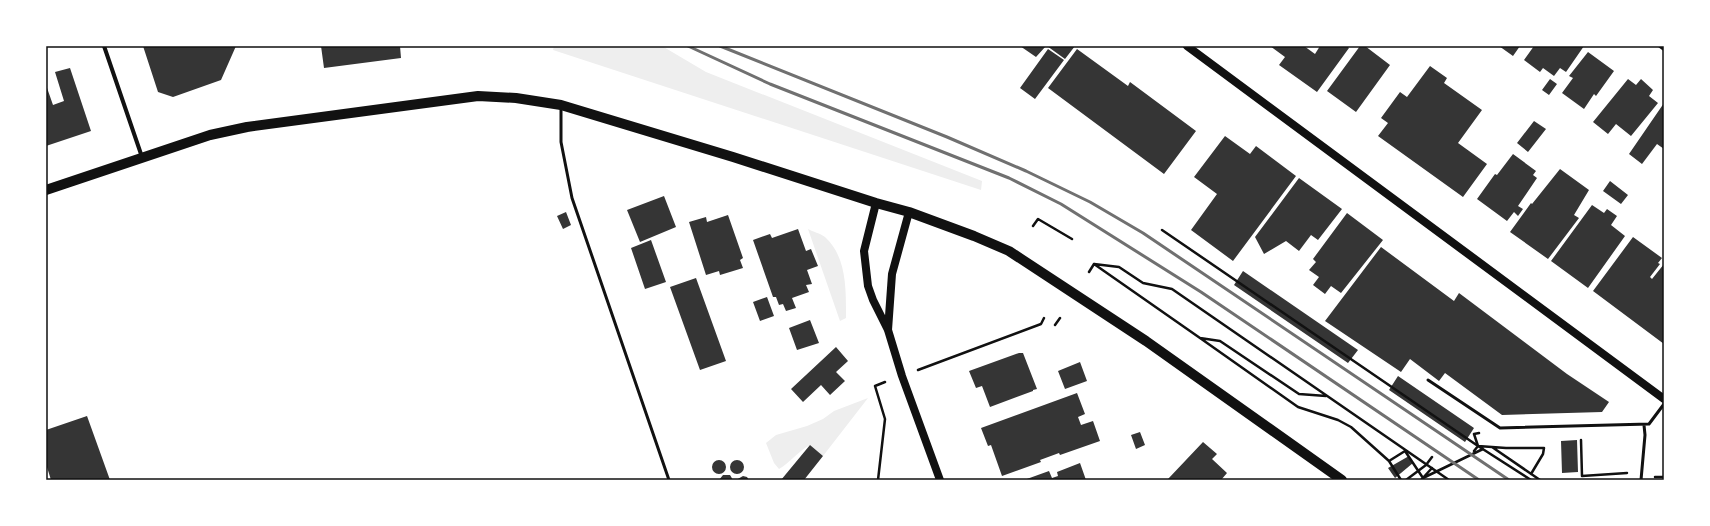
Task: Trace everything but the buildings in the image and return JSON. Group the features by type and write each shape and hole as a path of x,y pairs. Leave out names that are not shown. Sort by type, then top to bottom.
{"main road":[{"path":"1187,46 1664,399"},
{"path":"46,190 210,135 247,127 478,96 516,98 561,105 909,212 974,236 1009,251 1146,341 1342,480"},
{"path":"876,203 864,251 868,286 873,300 888,330 902,376 940,480"},
{"path":"888,330 892,274 909,212"}],"street":[{"path":"104,46 143,158"},
{"path":"1660,46 1664,49"}],"lane":[{"path":"561,105 562,142 572,198 669,480"},
{"path":"1428,380 1500,428 1644,425 1648,424 1664,404"},
{"path":"1641,480 1645,435 1644,425"}],"path":[{"path":"1034,226 1038,219 1072,238"},
{"path":"1162,230 1478,446 1531,480"},
{"path":"1089,272 1094,264"},
{"path":"1094,264 1298,407 1338,420 1351,427 1389,461 1401,480"},
{"path":"1094,264 1119,267 1143,283 1172,289 1449,480"},
{"path":"878,480 885,419 874,386 1041,324 1044,318"},
{"path":"1055,325 1060,318"},
{"path":"1200,338 1220,341 1299,394 1326,396"},
{"path":"1478,446 1474,434 1481,433"},
{"path":"1581,437 1582,476 1642,472"},
{"path":"1474,451 1478,446"},
{"path":"1478,446 1544,448 1543,454 1531,474"},
{"path":"1422,479 1490,446 1540,480"},
{"path":"1389,461 1405,451"},
{"path":"1405,451 1422,479"},
{"path":"1406,480 1426,465 1432,457"},
{"path":"1422,479 1432,468"}],"shaded area":[{"path":"554,46 662,46 706,72 982,181 981,190 553,50"},
{"path":"808,229 825,237 838,254 844,274 846,296 846,318 840,321"},
{"path":"868,398 823,456 810,445 779,469 774,463 766,443 776,435 807,426 823,419 834,411"}],"railway":[{"path":"688,46 770,84 1009,178 1061,204 1201,292 1479,480"},
{"path":"720,46 947,137 1026,171 1090,202 1143,233 1509,480"}]}
